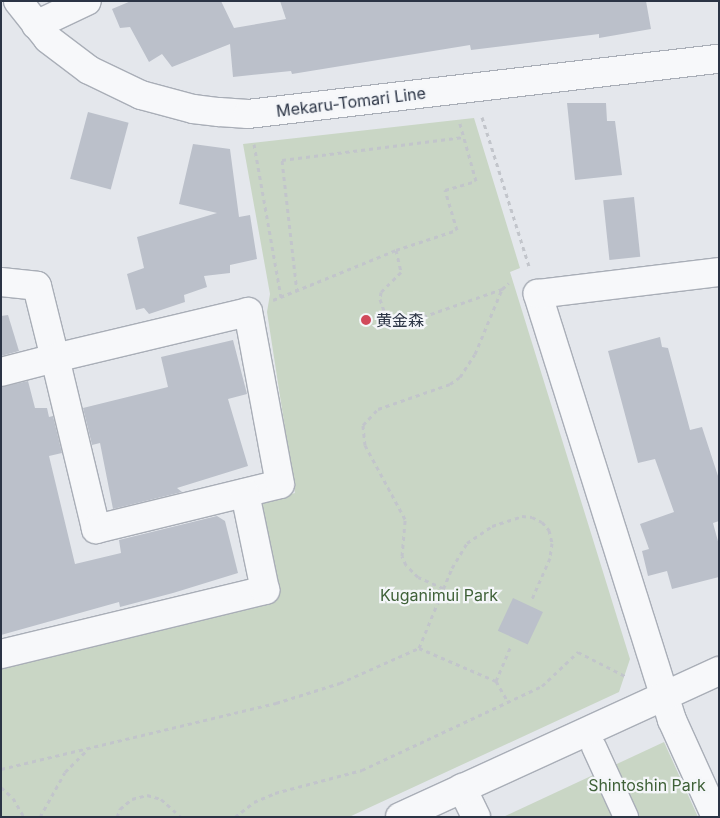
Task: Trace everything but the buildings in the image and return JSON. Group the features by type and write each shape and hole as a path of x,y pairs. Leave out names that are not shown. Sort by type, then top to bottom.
{"street":[{"name":"Mekaru-Tomari Line","path":"18,1 36,25 90,70 141,95 193,109 248,114 719,59"},
{"path":"36,25 88,1"},
{"path":"716,817 672,720 538,294 719,272"},
{"path":"1,282 37,286 55,358 96,529 280,484 248,312 55,358 1,372"},
{"path":"1,654 265,590 245,492"},
{"path":"400,817 719,671"},
{"path":"594,747 626,817"},
{"path":"462,788 476,817"}],"path":[{"path":"472,88 530,269"},
{"path":"248,312 396,250 457,230 445,190 476,181 457,111"},
{"path":"248,114 281,297"},
{"path":"296,292 282,160 464,137"},
{"path":"396,250 401,272 396,280 385,287 380,299 386,316 396,321 408,322 502,289 517,277"},
{"path":"443,588 418,578 402,556 405,519 365,444 363,425 378,410 450,384 460,377 475,354 502,289"},
{"path":"1,769 312,692 347,680 419,648 459,554 477,534 522,516 532,517 549,530 552,543 550,558 531,601"},
{"path":"496,681 511,646"},
{"path":"419,648 496,681 508,702"},
{"path":"235,817 254,802 268,796 362,770 542,686 578,652 628,678"},
{"path":"40,817 65,772 90,748"},
{"path":"1,788 13,798 24,817"},
{"path":"117,817 120,809 132,799 147,795 161,799 181,817"}],"green space":[{"name":"Kuganimui Park","path":"474,118 520,268 510,272 630,659 619,692 349,817 1,817 1,665 276,597 258,503 295,493 267,312 270,294 243,144"},
{"name":"Shintoshin Park","path":"664,742 698,817 503,817"}],"place":[{"name":"黄金森","path":"366,320"}]}
